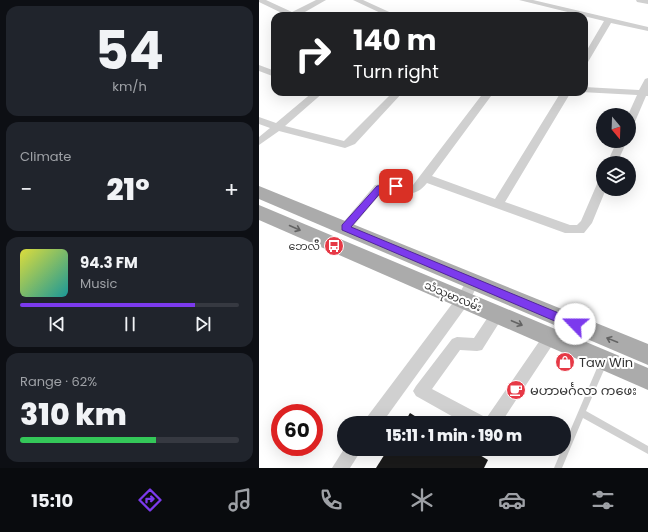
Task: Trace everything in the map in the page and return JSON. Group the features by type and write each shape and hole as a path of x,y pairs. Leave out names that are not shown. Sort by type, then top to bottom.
{"main road":[{"name":"သံသုမာလမ်း","path":"259,192 375,240 468,291 497,315 648,379"},
{"name":"သံသုမာလမ်း","path":"259,212 363,258 468,291 648,355"},
{"path":"363,258 375,240"}],"street":[{"path":"300,12 322,0"},
{"path":"357,0 385,12"},
{"path":"523,0 553,3 583,12"},
{"path":"641,0 648,2"},
{"path":"261,2 284,12"},
{"path":"547,12 553,3"},
{"path":"588,14 609,20 648,28"},
{"path":"588,55 609,20"},
{"path":"259,68 271,72"},
{"path":"636,110 645,93 648,81"},
{"path":"588,90 645,93"},
{"path":"259,142 314,96"},
{"path":"259,120 277,127 345,145 351,142 394,96"},
{"path":"345,228 379,188 396,186 413,189 417,188 486,96"},
{"path":"499,204 564,96"},
{"path":"426,178 569,230 580,230 586,223 598,196"},
{"path":"378,416 468,291"},
{"path":"466,416 421,391 457,343 477,345 497,315"},
{"path":"497,416 550,338"},
{"path":"340,468 349,456"}],"lane":[{"path":"558,468 604,360"},
{"path":"582,414 648,450"}],"building":[{"path":"384,456 481,456 488,460 484,468 376,468"}],"place":[{"name":"ဘေလီ","path":"334,246"},
{"name":"Taw Win","path":"565,362"},
{"name":"မဟာမင်္ဂလာ ကဖေး","path":"516,390"}],"route":[{"path":"396,186 379,188 345,228 575,324"}]}
